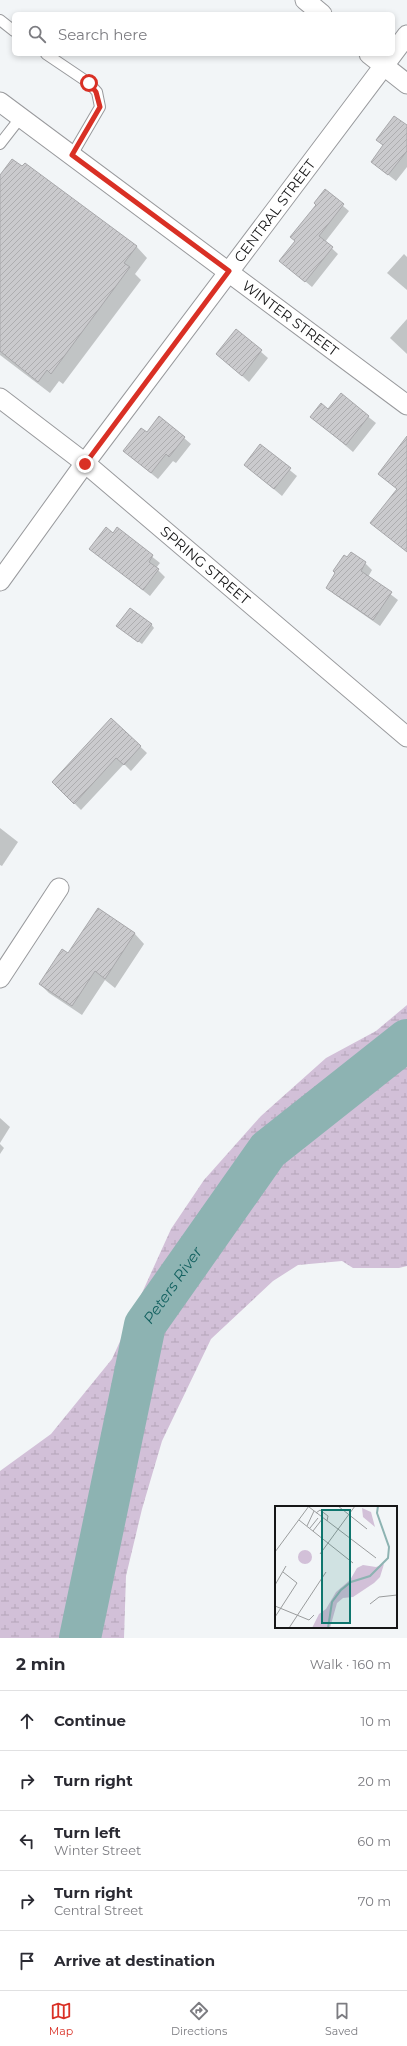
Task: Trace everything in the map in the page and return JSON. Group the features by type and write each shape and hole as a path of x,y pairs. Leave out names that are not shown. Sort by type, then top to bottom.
{"street":[{"path":"305,0 320,12"},
{"name":"CENTRAL STREET","path":"395,52 407,35"},
{"path":"371,56 407,84"},
{"name":"CENTRAL STREET","path":"0,581 229,271 392,56"},
{"name":"WINTER STREET","path":"0,102 407,405"},
{"name":"SPRING STREET","path":"0,398 85,464 407,738"},
{"path":"0,978 59,888"}],"lane":[{"path":"0,20 12,29"},
{"path":"49,56 89,83 96,92 100,107 72,155"},
{"path":"0,144 21,117"}],"green space":[{"path":"407,1005 407,1266 399,1268 353,1268 342,1261 298,1265 273,1281 211,1339 162,1441 142,1509 126,1576 124,1638 0,1638 0,1471 51,1434 112,1359 171,1229 204,1180 261,1116 326,1058 376,1031"}],"building":[{"path":"394,116 407,125 407,151 388,175 371,162 383,145 376,140"},
{"path":"12,159 22,166 25,163 137,246 124,263 130,267 51,374 47,370 38,382 0,351 0,175"},
{"path":"325,189 344,204 319,236 333,247 305,282 279,261 295,241 290,237 316,205 314,203"},
{"path":"236,329 262,350 242,376 216,354"},
{"path":"341,393 369,416 346,445 310,417 321,403 328,409"},
{"path":"159,416 185,437 169,457 166,454 151,473 123,451 141,428 147,432"},
{"path":"407,436 407,552 370,523 397,489 378,474"},
{"path":"260,444 291,468 274,489 244,465"},
{"path":"106,527 113,533 117,527 153,555 149,562 159,569 143,590 89,549"},
{"path":"351,552 366,562 361,571 392,592 373,620 326,588 335,573 333,571 344,555 347,557"},
{"path":"130,608 152,624 138,642 116,626"},
{"path":"111,718 141,746 124,765 116,758 74,804 52,782"},
{"path":"98,908 135,933 105,979 95,971 72,1006 39,984 62,949 68,953"}],"waterway":[{"name":"Peters River","path":"80,1638 145,1325 268,1150 407,1040"}],"route":[{"path":"85,464 229,271 72,155 91,125 100,107 96,92 89,83"}]}
